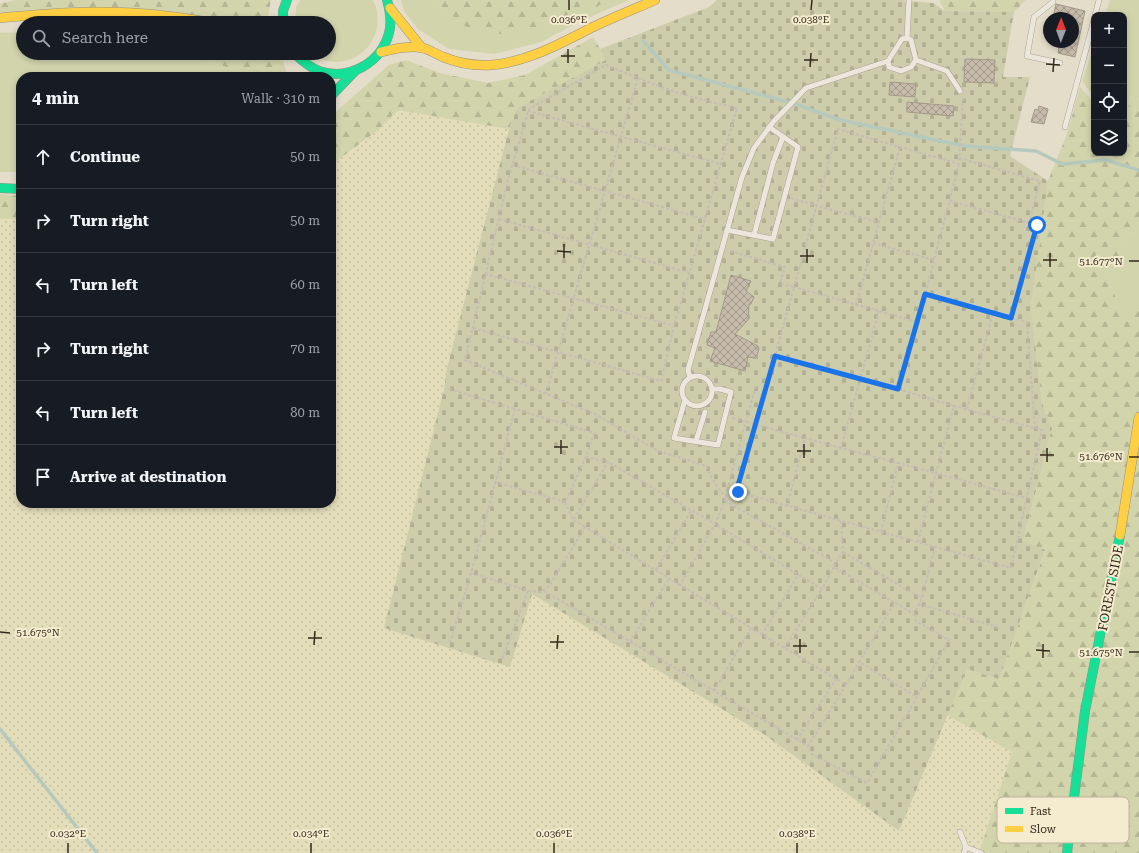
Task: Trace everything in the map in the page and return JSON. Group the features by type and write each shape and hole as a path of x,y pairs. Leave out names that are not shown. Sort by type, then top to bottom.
{"main road":[{"path":"283,16 287,0"},
{"path":"381,52 403,48 422,48 444,57 468,64 491,65 522,59 548,50 605,21 655,0"},
{"path":"388,4 422,48"},
{"path":"336,74 355,71 374,60 381,52 389,33 391,18 388,4"},
{"path":"21,16 63,12 110,11 169,16"},
{"path":"0,18 16,16"},
{"path":"298,60 302,71"},
{"path":"301,60 309,67 321,72"},
{"path":"336,91 355,71"},
{"path":"0,188 16,190"},
{"name":"FOREST SIDE","path":"1074,797 1085,711 1120,538 1139,417"},
{"name":"FOREST SIDE","path":"1067,853 1068,843"}],"lane":[{"path":"907,38 909,0"},
{"path":"1053,0 1053,2 1034,17 1026,56 1060,62"},
{"path":"1096,12 1099,0"},
{"path":"1065,127 1091,31"},
{"path":"888,62 889,67 901,71 911,67 916,60 911,40 907,38"},
{"path":"690,378 688,370 742,177 754,148 774,121 806,88 888,62 902,39 907,38"},
{"path":"916,60 947,71 960,91"},
{"path":"727,230 773,239 798,147 769,127"},
{"path":"754,235 773,163 784,137"},
{"path":"700,376 708,381 712,389 712,394 702,405 694,406 689,404 683,396 682,387 690,378 700,376"},
{"path":"685,400 674,438 718,445 731,392 720,389 712,389"},
{"path":"696,442 705,412"},
{"path":"960,832 966,846 964,853"},
{"path":"966,846 981,853"}],"path":[{"path":"473,328 661,381 674,326 737,108 695,98 655,85 606,65 529,109 512,164 465,360 595,414 656,450 706,466 715,484 726,497"},
{"path":"546,393 638,78"},
{"path":"898,389 918,322 959,164 964,98 960,91"},
{"path":"528,112 721,164"},
{"path":"738,492 737,489 838,129 959,164"},
{"path":"856,305 900,147"},
{"path":"959,158 1040,181 1029,223"},
{"path":"512,164 705,219"},
{"path":"784,196 879,222"},
{"path":"949,201 1037,225 1011,318"},
{"path":"499,219 690,273"},
{"path":"873,242 934,260"},
{"path":"722,248 784,267 780,283 918,322"},
{"path":"486,274 674,326"},
{"path":"925,294 1027,322 1035,428"},
{"path":"840,448 879,311"},
{"path":"967,409 993,313"},
{"path":"727,490 1011,568 1042,430 775,356"},
{"path":"680,585 725,501 756,384"},
{"path":"449,389 594,433 586,457 565,502 573,520 846,685"},
{"path":"918,542 954,406"},
{"path":"450,643 471,573 515,409"},
{"path":"725,416 1027,498"},
{"path":"787,506 805,438"},
{"path":"586,457 608,462 822,589"},
{"path":"573,520 608,462"},
{"path":"881,532 898,463"},
{"path":"495,482 565,502"},
{"path":"725,501 836,563"},
{"path":"656,570 692,511"},
{"path":"785,648 843,552 841,521"},
{"path":"471,573 529,591 544,591 550,586 585,527"},
{"path":"914,614 922,598 934,546"},
{"path":"843,552 922,598"},
{"path":"544,591 808,746 812,754 867,783 949,640 916,621 914,614 834,567"},
{"path":"762,635 798,575"},
{"path":"630,642 669,578"},
{"path":"502,659 529,591"},
{"path":"808,746 895,602"},
{"path":"919,604 1001,628"},
{"path":"714,691 751,628"},
{"path":"859,662 917,697"},
{"path":"797,740 836,679"}],"shaded area":[{"path":"398,110 509,129 447,368 444,389 532,594 765,735 899,831 947,715 1012,752 979,853 0,853 0,219 16,219 16,508 336,508 336,161 378,130"}],"green space":[{"path":"15,0 271,0 268,16 0,14 0,4"},
{"path":"301,0 373,0 378,17 376,33 367,47 354,58 336,62 329,61 326,60 336,60 336,16 295,16 296,7"},
{"path":"401,0 434,0 455,24 576,18 609,0 629,0 583,20 541,42 494,54 449,49 418,29 404,11"},
{"path":"434,0 609,0 576,18 505,35 455,24"},
{"path":"717,0 901,0 933,3 945,11 1014,12 1003,77 1030,77 1010,156 1048,181 1031,307 1042,403 1052,428 1023,541 1045,550 999,679 967,669 899,831 765,735 532,594 510,667 384,628 444,389 447,368 509,129 517,108 606,60 600,49 709,7"},
{"path":"939,0 1026,0 1014,12 945,11"},
{"path":"1110,0 1139,0 1139,97 1131,96 1127,113 1127,12 1106,12"},
{"path":"16,32 16,60 200,60 242,72 16,72 16,172 0,172 0,33"},
{"path":"593,37 607,60 517,108 509,129 398,110 378,130 336,161 336,112 389,65 406,60 440,73 488,83 525,75"},
{"path":"1091,55 1091,93 1082,81"},
{"path":"200,60 280,60 283,61 286,72 242,72"},
{"path":"1080,87 1091,100 1091,156 1127,156 1127,113 1131,96 1139,97 1139,231 1125,236 1110,283 1120,309 1139,309 1139,853 979,853 997,798 997,843 1129,843 1129,797 997,797 1012,752 947,715 967,669 999,678 1045,551 1023,542 1052,428 1042,403 1031,307 1048,181 1067,134"},
{"path":"0,194 16,196 16,219 0,219"},
{"path":"1139,231 1139,309 1120,309 1110,283 1125,236"}],"building":[{"path":"1056,4 1085,11 1079,39 1079,12 1054,12"},
{"path":"1059,48 1077,48 1075,57 1058,53"},
{"path":"965,59 995,60 994,83 964,82"},
{"path":"890,82 916,84 915,97 889,95"},
{"path":"907,102 954,106 953,116 907,112"},
{"path":"1039,106 1048,109 1044,124 1031,122 1035,109 1038,110"},
{"path":"731,275 751,281 746,291 754,297 751,304 749,304 748,320 735,334 758,346 759,349 754,358 748,357 745,371 710,361 715,348 707,345 711,332 716,332"}],"waterway":[{"path":"643,41 669,70 792,103 840,120 965,146 1036,151 1062,164 1106,160 1139,170"},
{"path":"0,729 97,853"}],"traffic: fast":[{"path":"283,16 283,11 287,0"},
{"path":"336,74 341,74 362,67 379,53 385,44 389,33 390,17 387,0"},
{"path":"301,60 319,71 324,72"},
{"path":"336,91 355,71"},
{"path":"0,188 16,189"},
{"path":"1074,797 1085,711 1120,535"},
{"path":"1067,853 1068,843"}],"traffic: slow":[{"path":"381,52 418,47 443,57 467,64 491,65 505,63 544,51 601,23 655,0"},
{"path":"390,8 422,48"},
{"path":"23,16 100,12 164,16"},
{"path":"0,18 16,17"},
{"path":"1120,535 1139,417"}],"route":[{"path":"738,492 737,489 775,356 898,389 925,294 1011,318 1037,225"}]}
